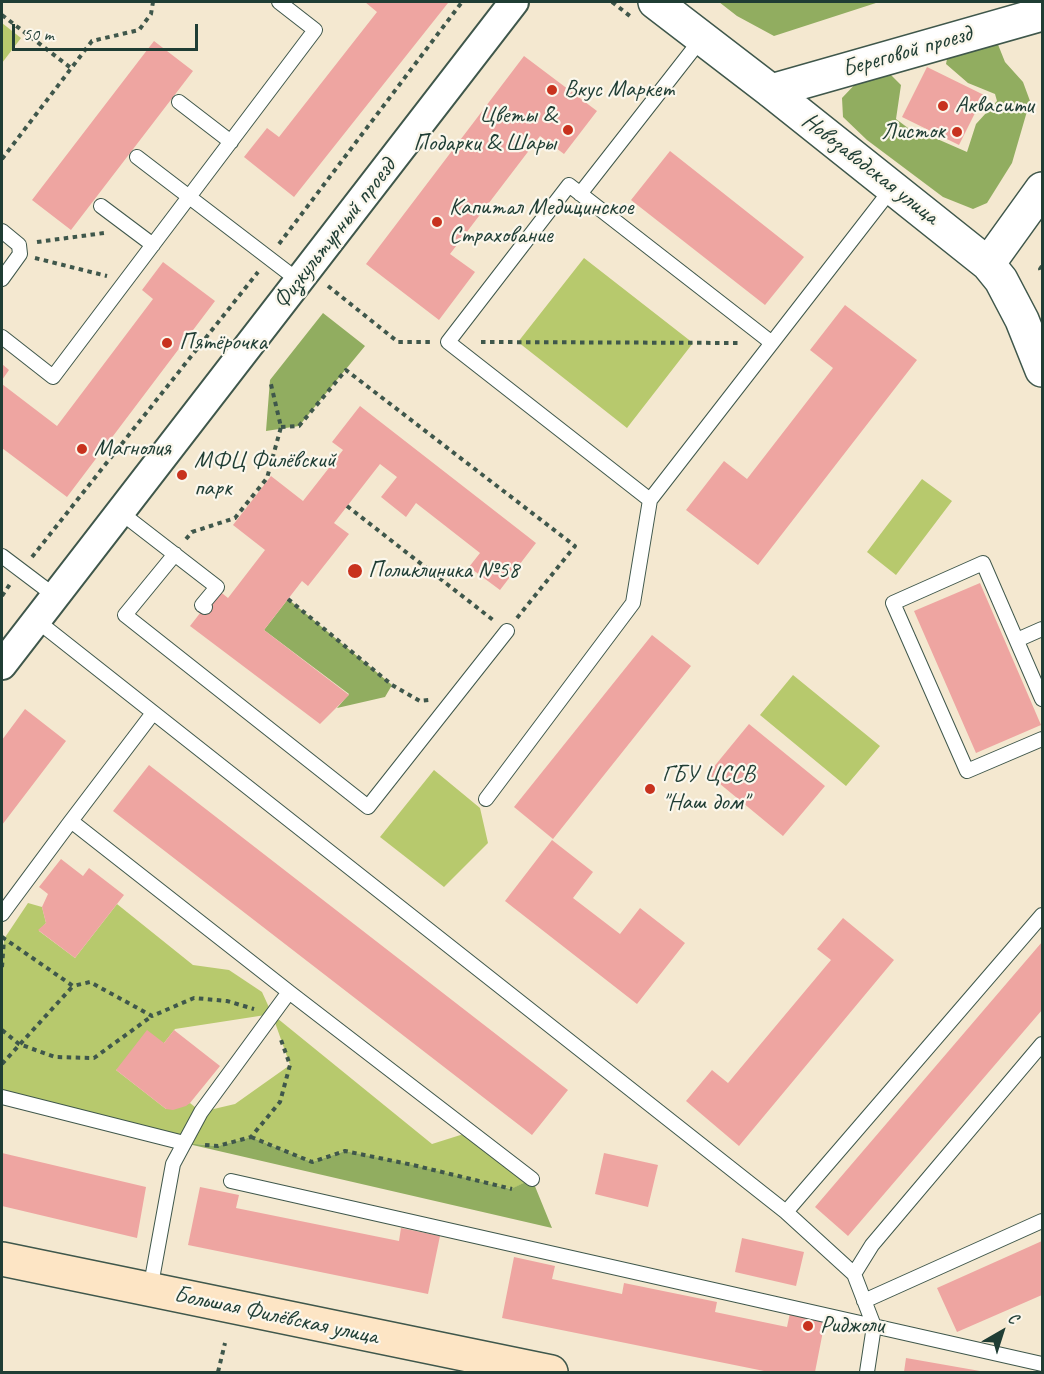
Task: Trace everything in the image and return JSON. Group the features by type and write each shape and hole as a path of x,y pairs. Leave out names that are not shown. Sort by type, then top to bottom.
{"main road":[{"name":"Большая Филёвская улица","path":"2,1259 551,1372"}],"street":[{"name":"Физкультурный проезд","path":"2,665 514,2"},
{"name":"Новозаводская улица","path":"655,2 988,264 1001,280 1022,320 1042,370"},
{"name":"Береговой проезд","path":"771,91 1042,14"},
{"path":"988,264 1042,189"}],"lane":[{"path":"2,338 53,377 315,30 279,2"},
{"path":"580,194 702,38"},
{"path":"179,102 231,142"},
{"path":"137,157 299,281"},
{"path":"650,500 448,342 570,185 772,343"},
{"path":"486,799 633,603 650,500 893,187"},
{"path":"101,206 153,245"},
{"path":"2,231 20,250 2,279"},
{"path":"120,512 217,586 202,605 205,607"},
{"path":"175,554 125,615 368,807 507,632"},
{"path":"2,556 54,596"},
{"path":"1042,699 984,564 893,603 967,771 1042,739"},
{"path":"36,620 786,1212 854,1274 874,1326 867,1372"},
{"path":"1017,640 1042,629"},
{"path":"2,914 153,712"},
{"path":"71,821 532,1179"},
{"path":"786,1212 1042,915"},
{"path":"150,1290 173,1164 201,1112 289,992"},
{"path":"854,1274 872,1245 1042,1044"},
{"path":"2,1096 184,1143"},
{"path":"231,1181 1042,1364"},
{"path":"864,1301 1042,1221"}],"path":[{"path":"2,159 92,41 139,30 151,14 153,2"},
{"path":"2,596 269,258 462,2"},
{"path":"2,15 71,68"},
{"path":"20,250 131,229"},
{"path":"20,250 125,281"},
{"path":"1042,266 1040,269 1042,274"},
{"path":"328,286 398,342 772,343"},
{"path":"281,427 299,426 346,370 574,546 507,632 347,506"},
{"path":"175,554 192,532 235,518 267,478 281,427 270,380"},
{"path":"288,599 392,685 420,701 437,699"},
{"path":"485,625 491,618"},
{"path":"2,967 3,938"},
{"path":"3,938 73,986"},
{"path":"2,1064 73,986 90,982 152,1016"},
{"path":"2,1030 20,1044 55,1057 94,1058 152,1016 194,998 227,1001 272,1014 290,1065 280,1102 251,1137 218,1146 184,1143"},
{"path":"251,1137 312,1162 345,1151 512,1189 532,1179"},
{"path":"218,1372 225,1343"}],"green space":[{"path":"719,2 879,2 774,36 737,16"},
{"path":"2,23 21,38 2,63"},
{"path":"997,42 1005,62 1023,82 1030,101 1012,163 987,203 973,209 943,197 867,140 843,117 842,98 860,79 887,71 901,85 896,119 920,137 935,138 967,152 976,124 997,101 995,94 968,83 946,64 949,49"},
{"path":"584,258 693,343 627,428 518,342"},
{"path":"323,313 365,346 299,426 266,431 270,380"},
{"path":"922,479 952,501 896,575 867,552"},
{"path":"288,599 392,685 385,697 337,708 349,694 264,630"},
{"path":"793,675 880,746 846,786 760,715"},
{"path":"434,770 480,808 488,843 444,887 380,837"},
{"path":"28,903 42,907 46,923 39,931 75,958 117,904 193,965 229,970 262,992 272,1014 432,1144 470,1132 532,1179 512,1189 345,1151 312,1162 251,1137 218,1146 184,1143 2,1097 4,939","holes":["272,1014 290,1065 235,1104 201,1112 190,1103 166,1109 116,1070 164,1043 175,1029"]},
{"path":"251,1137 312,1162 345,1151 511,1189 532,1179 552,1228 184,1143 218,1146"}],"building":[{"path":"365,2 448,3 294,197 244,157 267,128 279,137 377,12"},
{"path":"154,41 193,71 71,230 32,200"},
{"path":"524,56 597,111 564,154 540,136 450,254 475,272 439,320 366,264"},
{"name":"Аквасити","path":"927,67 984,95 959,145 902,117"},
{"path":"670,151 804,257 765,305 631,200"},
{"path":"163,262 215,301 67,497 2,448 2,384 57,426 153,299 142,290"},
{"path":"845,305 917,360 758,565 686,510 724,461 747,479 833,368 810,350"},
{"path":"2,364 9,370 2,380"},
{"path":"360,406 536,543 500,590 469,567 480,553 416,503 406,517 381,497 397,477 380,464 334,523 349,534 308,586 302,581 264,630 349,695 320,724 190,626 218,590 228,598 265,550 233,525 271,476 303,501 343,450 332,442"},
{"path":"980,583 1041,725 976,753 914,611"},
{"path":"652,635 691,666 553,839 514,807"},
{"path":"25,709 66,741 2,825 2,740"},
{"path":"749,724 825,786 783,836 708,774"},
{"path":"149,765 568,1090 532,1135 113,811"},
{"path":"552,840 593,872 573,898 620,934 640,908 685,943 637,1004 505,901"},
{"path":"61,859 83,876 89,868 124,895 75,958 38,930 46,923 42,907 48,894 39,887"},
{"path":"843,918 894,960 739,1146 686,1101 712,1070 728,1083 831,960 817,949"},
{"path":"1042,942 1042,1010 848,1236 815,1207"},
{"path":"147,1030 164,1043 174,1030 220,1066 186,1106 173,1110 166,1109 116,1070"},
{"path":"2,1153 146,1187 137,1238 2,1206"},
{"path":"604,1153 658,1165 648,1207 595,1194"},
{"path":"200,1187 239,1195 236,1208 399,1241 401,1228 440,1236 428,1294 188,1245"},
{"path":"742,1238 804,1252 796,1286 735,1272"},
{"path":"1042,1241 1042,1295 957,1332 937,1288"},
{"path":"514,1257 555,1266 552,1279 622,1294 624,1283 717,1302 715,1312 787,1327 790,1313 825,1321 815,1372 769,1372 502,1318"},
{"path":"906,1358 980,1371 980,1372 904,1372"}],"place":[{"name":"Вкус Маркет","path":"552,90"},
{"name":"Аквасити","path":"943,106"},
{"name":"Цветы & Подарки & Шары","path":"568,130"},
{"name":"Листок","path":"957,132"},
{"name":"Капитал Медицинское Страхование","path":"437,222"},
{"name":"Пятёрочка","path":"167,343"},
{"name":"Магнолия","path":"82,449"},
{"name":"МФЦ Филёвский парк","path":"182,475"},
{"name":"Поликлиника №58","path":"355,571"},
{"name":"ГБУ ЦССВ \"Наш дом\"","path":"650,789"},
{"name":"Риджоли","path":"808,1326"}]}
